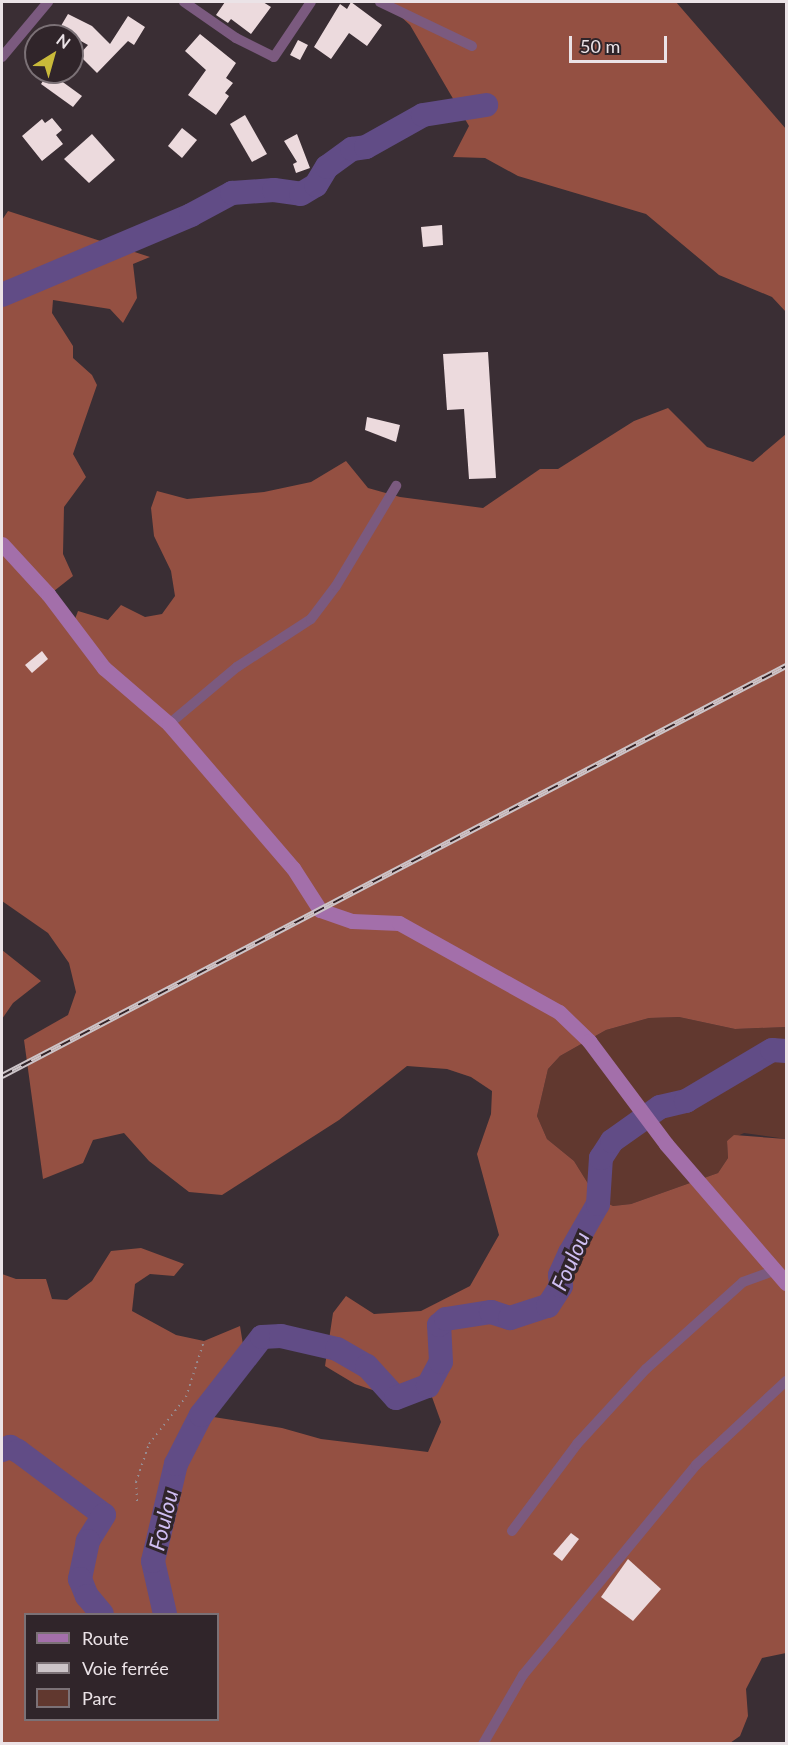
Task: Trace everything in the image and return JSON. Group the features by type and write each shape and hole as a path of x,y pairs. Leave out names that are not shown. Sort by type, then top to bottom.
{"street":[{"path":"2,57 48,2"},
{"path":"184,2 236,38 274,57 311,2"},
{"path":"380,2 472,46"},
{"path":"169,724 237,667 311,619 336,586 396,486"},
{"path":"2,544 48,594 104,668 169,724 293,868 320,910 352,921 399,923 559,1012 589,1041 666,1144 786,1283"},
{"path":"512,1531 577,1444 646,1369 743,1282 776,1270"},
{"path":"483,1743 523,1675 696,1465 786,1381"}],"path":[{"path":"136,1501 136,1482 149,1444 186,1397 204,1341"}],"green space":[{"path":"679,1017 735,1029 786,1027 786,1139 744,1133 727,1141 728,1158 718,1173 631,1204 613,1206 597,1198 574,1161 547,1139 537,1116 548,1069 560,1056 606,1030 649,1018"}],"shaded area":[{"path":"385,2 676,2 786,129 786,312 772,297 719,275 646,214 518,176 485,158 453,157 469,126 410,25"},
{"path":"8,211 150,257 133,264 137,298 123,323 110,309 53,300 52,313 73,346 73,358 92,375 97,385 73,454 86,477 64,507 63,554 73,576 54,591 72,627 78,611 108,620 121,605 145,617 162,614 175,596 171,571 154,536 151,508 157,491 187,499 264,492 311,482 346,461 368,488 400,497 483,508 540,469 558,469 634,421 668,408 707,447 753,462 786,434 786,1027 735,1029 679,1017 649,1018 606,1030 560,1056 548,1069 537,1116 547,1139 574,1161 597,1198 613,1206 631,1204 718,1173 728,1158 727,1141 734,1135 786,1139 786,1653 762,1658 746,1689 748,1716 740,1736 730,1743 2,1743 2,1274 16,1279 46,1279 52,1299 67,1300 92,1281 111,1251 141,1248 184,1264 174,1276 150,1274 135,1284 132,1311 176,1335 204,1341 240,1326 245,1357 201,1415 282,1428 321,1439 428,1452 441,1422 428,1386 396,1398 355,1384 325,1366 333,1313 346,1296 374,1314 421,1311 470,1286 499,1235 477,1154 491,1114 492,1091 471,1077 447,1069 407,1066 339,1120 222,1195 189,1192 149,1161 124,1133 93,1140 83,1163 43,1179 24,1040 68,1015 76,992 69,963 48,933 2,901 2,220"},
{"path":"2,950 41,981 13,1003 2,1019"}],"building":[{"path":"225,2 263,2 271,7 251,34 231,19 228,23 216,15"},
{"path":"351,2 382,25 367,46 349,33 331,59 314,47 340,4 347,9"},
{"path":"68,14 92,26 110,44 128,16 145,27 134,45 128,41 97,73 84,60 84,49 88,45 84,43 84,24 62,24"},
{"path":"200,34 236,63 226,78 233,83 225,93 229,96 216,115 188,95 206,70 185,51"},
{"path":"298,40 308,45 300,60 290,55"},
{"path":"41,84 66,84 82,96 73,107"},
{"path":"245,115 267,154 252,162 230,124"},
{"path":"52,118 62,130 56,135 63,144 42,161 22,136 42,119 45,123"},
{"path":"182,128 197,140 182,158 168,146"},
{"path":"92,134 115,160 89,183 64,159"},
{"path":"297,134 310,168 296,173 293,164 297,162 284,141"},
{"path":"442,225 443,245 423,247 421,227"},
{"path":"488,352 496,478 469,479 464,409 447,410 443,354"},
{"path":"367,417 400,425 396,442 365,430"},
{"path":"42,651 48,659 32,673 25,665"},
{"path":"571,1533 579,1539 562,1561 553,1554"},
{"path":"628,1559 661,1589 633,1621 601,1597"}],"waterway":[{"path":"2,295 191,215 232,193 274,190 301,194 316,185 327,167 352,149 366,147 423,115 486,105"},
{"name":"Foulou","path":"165,1613 153,1561 176,1464 201,1415 262,1337 281,1336 337,1349 367,1366 396,1398 428,1386 441,1362 439,1325 446,1319 491,1312 510,1318 548,1306 561,1286 560,1275 570,1253 598,1204 601,1158 612,1141 660,1107 686,1101 772,1050 786,1051"},
{"name":"Foulou","path":"2,1450 10,1447 18,1451 104,1515 88,1541 80,1579 87,1596 101,1613"}],"railway":[{"path":"2,1076 786,666"}]}
